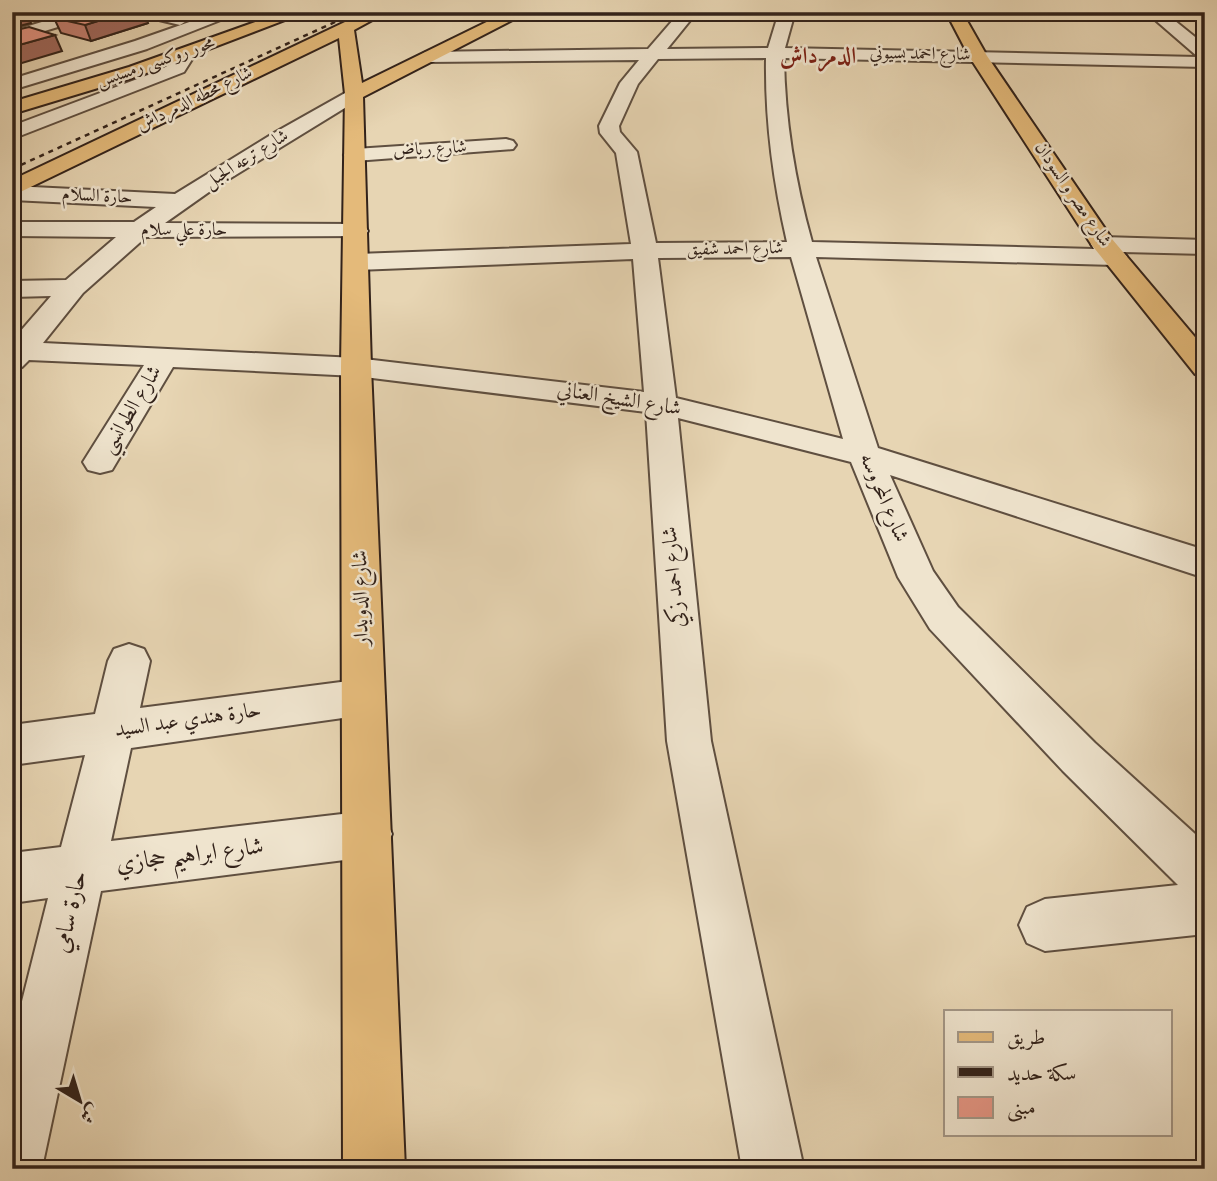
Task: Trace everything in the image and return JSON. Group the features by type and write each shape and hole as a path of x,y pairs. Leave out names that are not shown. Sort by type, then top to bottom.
{"main road":[{"name":"محور روكسى رمسيس","path":"12,108 187,53 298,12"},
{"name":"شارع ترعه الجبل","path":"354,94 520,12"},
{"name":"شارع مصر و السودان","path":"954,12 978,56 1109,250 1205,368"},
{"name":"شارع الدويدار","path":"363,20 354,94 356,367 368,834 369,1168"},
{"name":"شارع محطه الدمرداش","path":"12,191 363,20"}],"street":[{"path":"12,36 92,12"},
{"path":"143,12 180,20"},
{"path":"12,74 85,48 203,12"},
{"path":"12,85 120,52 233,12"},
{"name":"شارع احمد زكي","path":"689,12 629,83 609,126 610,133 626,152 645,251 661,404 689,741 774,1169"},
{"name":"شارع المحروسه","path":"787,12 775,53 775,106 786,188 801,249 864,455 917,577 944,618 1079,757 1205,877"},
{"path":"1154,12 1205,54"},
{"path":"29,31 54,38"},
{"path":"12,132 162,76 178,68 187,53"},
{"name":"شارع احمد بسيوني","path":"426,57 775,53 1205,62"},
{"path":"911,55 918,76"},
{"name":"شارع ترعه الجبل","path":"15,354 73,288 140,231 182,201 354,94"},
{"name":"شارع رياض","path":"355,155 506,145"},
{"name":"حارة السلام","path":"12,191 182,201"},
{"name":"حارة علي سلام","path":"12,229 140,231 356,247"},
{"name":"شارع احمد شفيق","path":"356,247 645,251 1109,250 1205,247"},
{"path":"12,289 73,288"},
{"name":"شارع الشيخ العناني","path":"15,354 164,357 356,367 661,404 864,455 1205,564"},
{"name":"شارع الطوانسي","path":"100,462 164,357"},
{"name":"حارة سامي","path":"12,1163 129,661"},
{"name":"حارة هندي عبد السيد","path":"12,745 364,697"},
{"name":"شارع ابراهيم حجازي","path":"12,878 368,834"},
{"path":"1045,925 1205,908"}],"building":[{"path":"72,12 127,12 85,25 54,18"},
{"path":"12,15 28,15 12,19"},
{"path":"29,27 55,35 12,47 12,31"}],"railway":[{"path":"12,169 357,12"}],"district":[{"name":"الدمرداش","path":"818,57"}]}
